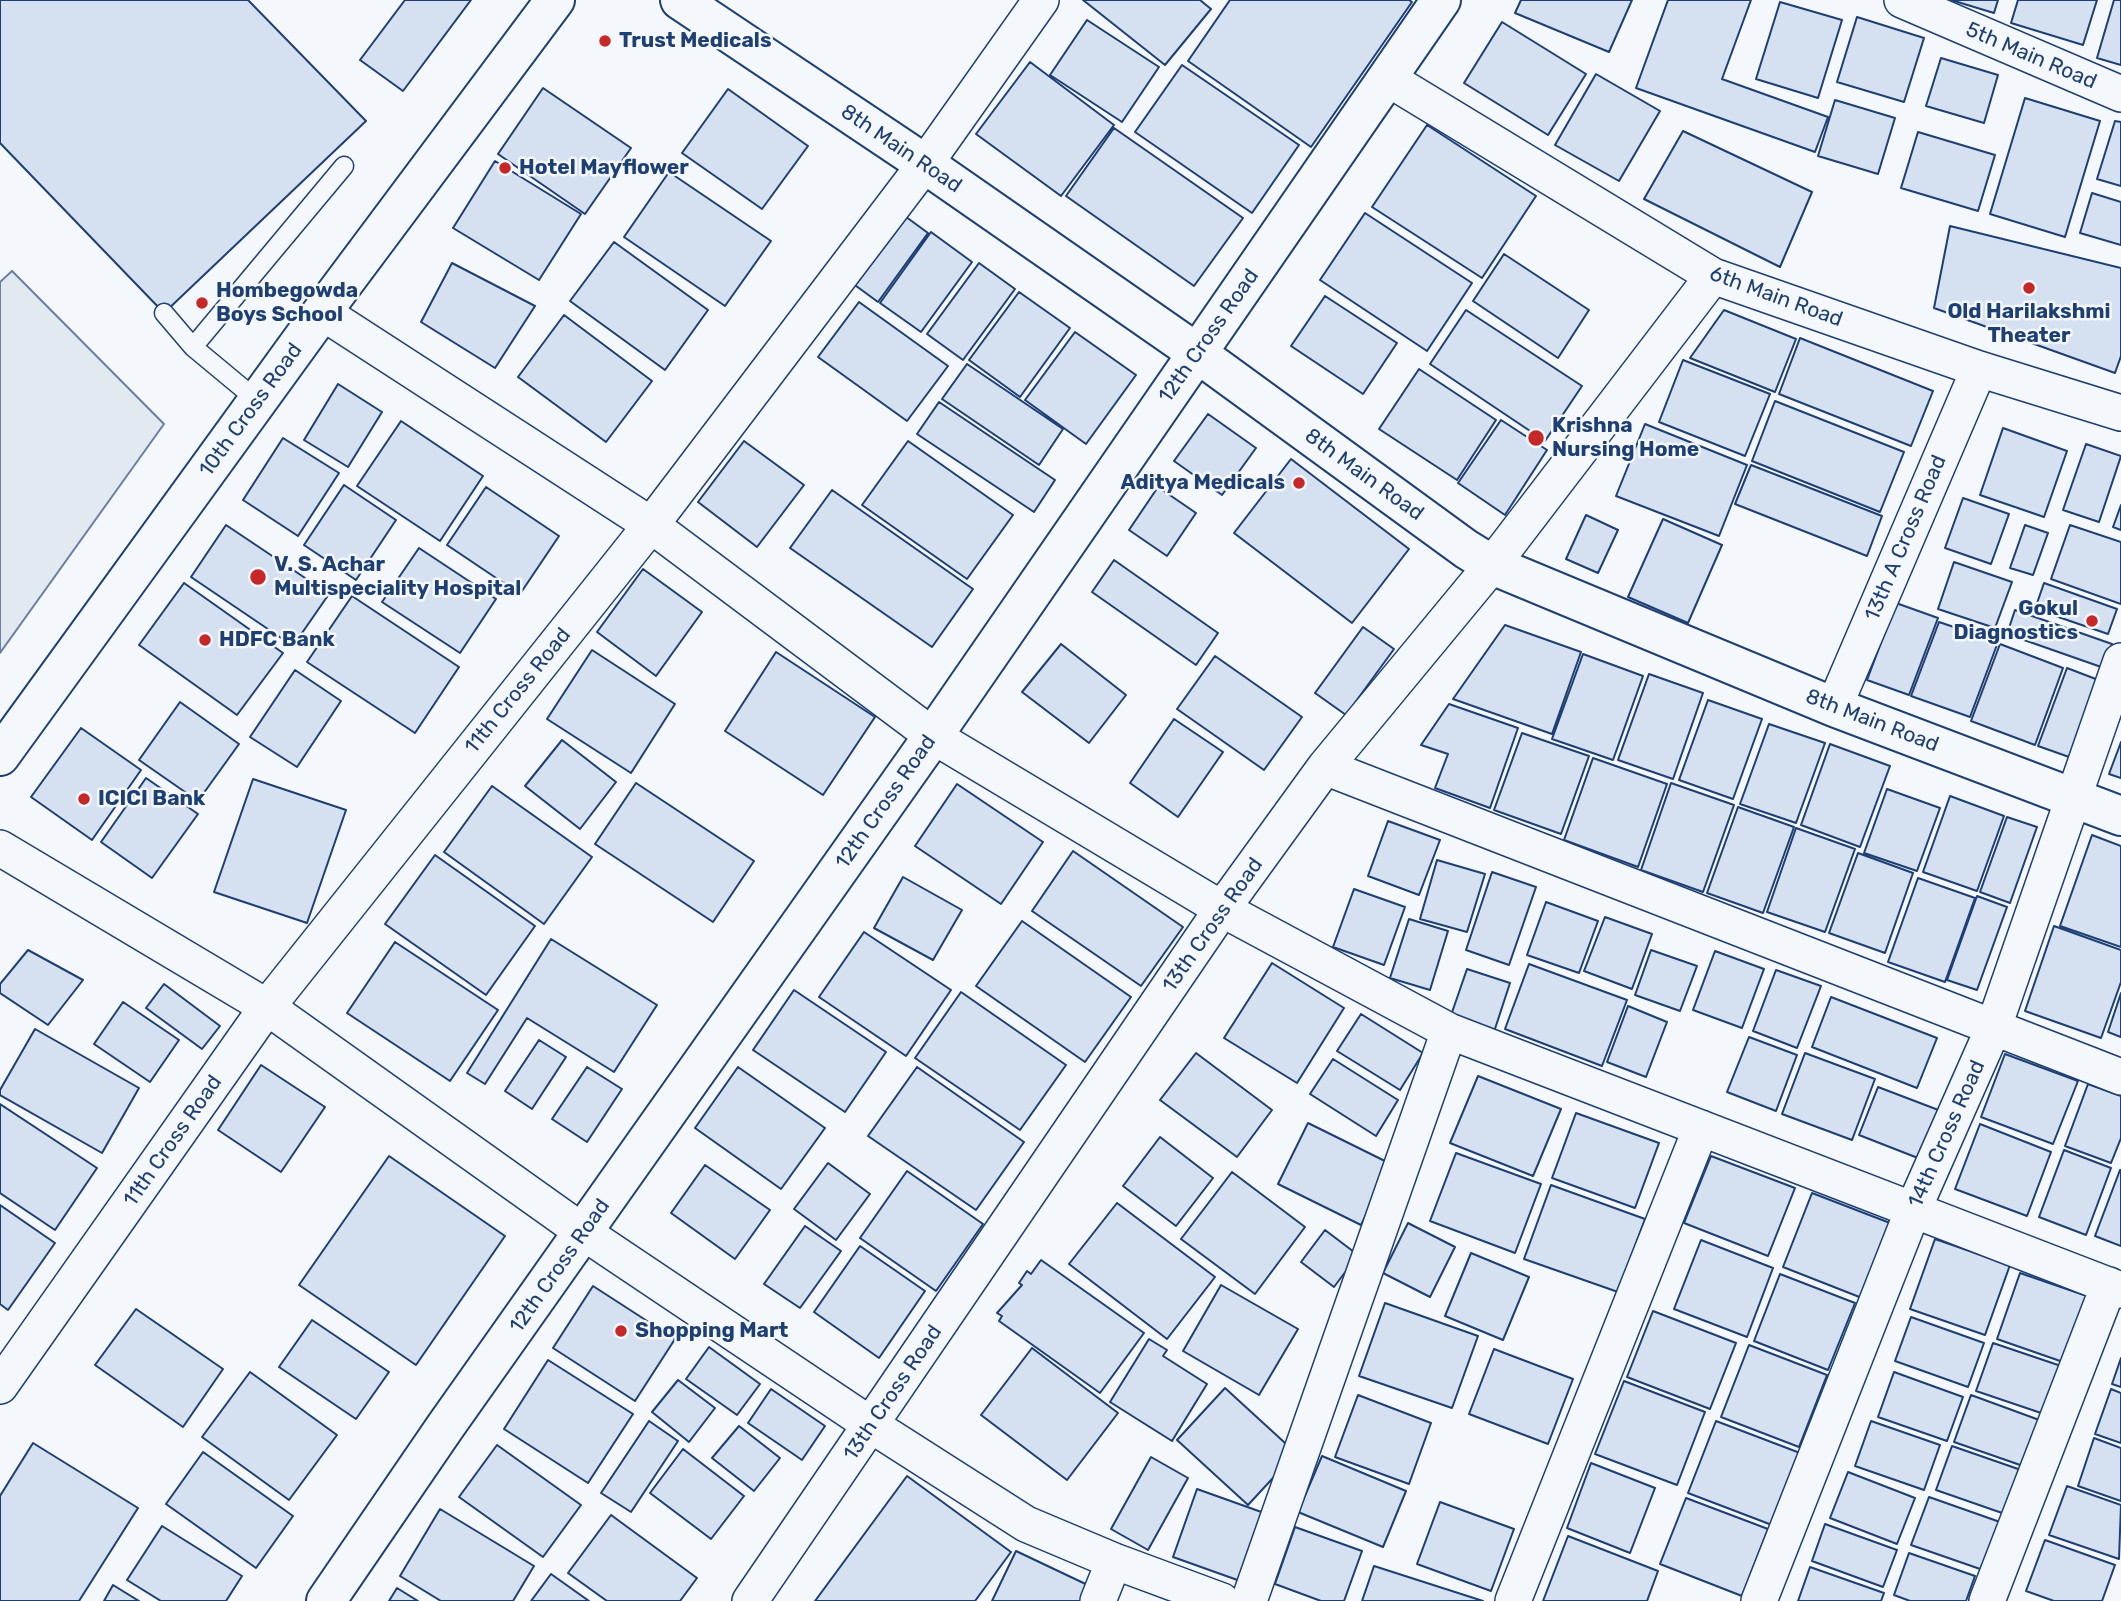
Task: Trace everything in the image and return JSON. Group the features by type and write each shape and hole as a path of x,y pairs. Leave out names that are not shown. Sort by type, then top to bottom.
{"main road":[{"name":"10th Cross Road","path":"0,756 322,312 555,0"},
{"name":"8th Main Road","path":"680,0 925,164 1197,353 1466,549 1492,565 1833,707 2121,816"},
{"name":"12th Cross Road","path":"326,1601 445,1427 933,736 1441,0"}],"street":[{"name":"11th Cross Road","path":"0,1386 267,1007 651,524 925,164 1041,0"},
{"name":"5th Main Road","path":"1902,0 2121,94"},
{"name":"6th Main Road","path":"1387,78 1713,276 1979,369 2121,413"},
{"name":"13th Cross Road","path":"750,1601 1222,909 1325,767 1492,565 1713,276"},
{"path":"322,312 651,524 933,736 1222,909 1449,1031 2115,1288 1987,1601"},
{"name":"13th A Cross Road","path":"1833,707 1979,369"},
{"name":"14th Cross Road","path":"1759,1601 1913,1210 1993,1029 2121,661"},
{"path":"1325,767 2121,1077"},
{"path":"0,848 267,1007 583,1233 1026,1524 1114,1561 1222,1601"},
{"path":"1249,1601 1449,1031"},
{"path":"1513,1601 1701,1128"},
{"path":"1098,1601 1114,1561"}],"lane":[{"path":"193,347 344,166"},
{"path":"164,313 193,347 258,401"}],"shaded area":[{"path":"12,271 164,424 0,653 0,282"}],"building":[{"name":"Hombegowda Boys School","path":"0,0 248,0 366,121 164,313 0,143"},
{"path":"405,0 471,0 403,91 360,60"},
{"path":"1083,0 1200,0 1211,9 1165,65"},
{"path":"1230,0 1412,2 1311,147 1188,61"},
{"path":"1521,0 1632,0 1609,52 1515,13"},
{"path":"1668,0 1751,0 1722,79 1828,117 1815,152 1636,88"},
{"path":"1951,0 1998,0 1994,13"},
{"path":"2018,0 2097,0 2083,45 2011,23"},
{"path":"2114,0 2121,0 2121,65 2097,58"},
{"path":"1780,2 1842,20 1818,98 1756,79"},
{"path":"1857,17 1924,38 1904,102 1837,82"},
{"path":"1087,20 1159,67 1122,122 1050,75"},
{"path":"1502,22 1586,74 1548,135 1464,83"},
{"path":"1941,58 1998,75 1984,123 1926,106"},
{"path":"1030,62 1114,125 1061,196 976,134"},
{"path":"1182,65 1299,145 1252,213 1135,132"},
{"path":"1596,74 1660,111 1619,181 1555,145"},
{"path":"543,88 631,148 585,214 498,154"},
{"path":"728,89 808,146 762,209 682,153"},
{"path":"2025,98 2100,121 2065,237 1990,214"},
{"path":"1835,100 1895,118 1878,174 1818,156"},
{"path":"2115,121 2121,122 2121,186 2097,179"},
{"path":"1427,125 1536,196 1482,278 1372,207"},
{"path":"1114,128 1243,218 1194,286 1066,196"},
{"path":"1683,131 1812,192 1780,267 1644,199"},
{"path":"1918,132 1995,155 1978,211 1901,188"},
{"path":"495,161 581,214 539,280 453,228"},
{"path":"669,172 771,241 725,306 624,237"},
{"path":"2092,193 2121,202 2121,245 2080,233"},
{"path":"898,211 928,233 878,302 848,280"},
{"path":"1365,213 1472,283 1427,351 1320,280"},
{"name":"Old Harilakshmi Theater","path":"1950,226 2121,268 2121,356 2115,373 1934,308"},
{"path":"931,232 972,262 921,332 880,303"},
{"path":"614,242 708,310 665,370 570,301"},
{"path":"1504,254 1589,310 1558,358 1473,301"},
{"path":"452,263 535,306 495,368 421,322"},
{"path":"979,263 1015,289 963,360 927,334"},
{"path":"1019,292 1070,328 1020,397 969,360"},
{"path":"1325,296 1397,343 1363,394 1291,346"},
{"path":"859,302 948,366 907,421 818,357"},
{"path":"1466,310 1582,386 1545,441 1430,364"},
{"path":"1724,310 1796,339 1775,392 1690,358"},
{"path":"564,315 652,381 606,442 518,377"},
{"path":"1075,332 1136,375 1086,444 1025,400"},
{"path":"1800,338 1933,391 1911,446 1779,394"},
{"path":"1683,360 1770,394 1745,456 1659,422"},
{"path":"967,364 1063,429 1039,465 942,399"},
{"path":"1419,369 1496,420 1457,480 1379,429"},
{"path":"338,384 382,412 348,467 304,440"},
{"path":"1775,401 1904,452 1880,512 1752,461"},
{"path":"939,402 1055,480 1034,512 917,434"},
{"path":"1208,414 1256,448 1222,495 1174,461"},
{"path":"1501,420 1547,450 1505,515 1458,483"},
{"path":"401,421 483,476 440,541 357,486"},
{"path":"1645,424 1747,465 1719,536 1616,496"},
{"path":"2003,428 2067,451 2044,517 1980,495"},
{"path":"283,438 339,473 298,536 243,500"},
{"path":"744,441 804,485 757,547 698,502"},
{"path":"908,441 1013,515 967,579 862,505"},
{"path":"2086,444 2121,456 2099,522 2063,510"},
{"path":"1291,459 1409,549 1352,623 1234,533"},
{"path":"1751,465 1882,516 1867,556 1735,504"},
{"path":"344,485 396,520 356,580 304,545"},
{"path":"486,487 559,536 520,594 447,545"},
{"path":"1158,487 1196,513 1167,556 1129,530"},
{"path":"832,490 973,589 932,647 790,548"},
{"path":"1963,498 2009,514 1991,564 1945,548"},
{"path":"2121,505 2121,530 2113,527"},
{"path":"1586,515 1618,530 1598,573 1566,559"},
{"path":"1663,519 1722,545 1688,623 1628,597"},
{"path":"226,525 329,594 293,646 191,577"},
{"path":"2025,525 2048,533 2033,575 2010,568"},
{"path":"2070,525 2121,542 2121,604 2051,579"},
{"path":"419,548 496,599 460,653 382,602"},
{"path":"1114,560 1218,633 1196,665 1092,592"},
{"path":"1954,562 2012,582 1995,628 1938,609"},
{"path":"643,569 702,612 656,676 597,632"},
{"path":"184,583 283,653 237,715 139,645"},
{"name":"Gokul Diagnostics","path":"2044,583 2117,609 2108,634 2035,609"},
{"path":"352,596 459,667 415,733 307,662"},
{"path":"1896,603 1938,618 1909,695 1867,680"},
{"path":"2015,610 2112,644 2104,668 2007,634"},
{"path":"1939,622 1998,642 1970,717 1911,696"},
{"path":"1505,625 1581,652 1552,734 1453,699"},
{"path":"1363,627 1394,649 1346,715 1315,693"},
{"path":"1061,644 1126,695 1089,743 1022,692"},
{"path":"2000,644 2063,668 2035,745 1971,721"},
{"path":"592,650 675,704 631,773 547,719"},
{"path":"776,652 875,717 823,795 725,731"},
{"path":"1583,654 1643,676 1613,760 1552,739"},
{"path":"1215,656 1302,717 1264,770 1177,709"},
{"path":"2067,668 2101,681 2072,758 2038,746"},
{"path":"295,670 341,701 297,767 250,737"},
{"path":"1649,674 1703,693 1673,779 1618,760"},
{"path":"1708,700 1762,719 1733,799 1679,780"},
{"path":"180,702 239,744 198,801 139,760"},
{"path":"1449,704 1518,728 1490,808 1435,788 1448,754 1421,745"},
{"path":"1174,719 1223,752 1178,817 1130,783"},
{"path":"1769,724 1825,743 1796,823 1740,804"},
{"path":"81,728 141,770 92,840 31,797"},
{"path":"1522,733 1589,756 1561,834 1494,810"},
{"path":"562,740 616,782 580,829 525,786"},
{"path":"2121,742 2121,778 2109,774"},
{"path":"1830,744 1890,766 1860,847 1801,825"},
{"path":"1593,758 1667,784 1638,867 1564,840"},
{"path":"146,778 198,814 152,878 101,842"},
{"path":"253,779 346,810 307,923 214,892"},
{"path":"636,783 754,861 713,922 595,844"},
{"path":"1671,783 1734,805 1703,892 1641,870"},
{"path":"957,784 1043,842 1001,904 915,846"},
{"path":"492,786 592,857 544,924 444,852"},
{"path":"1887,789 1940,808 1917,871 1864,853"},
{"path":"1950,796 2004,816 1977,891 1923,872"},
{"path":"1738,807 1794,827 1763,913 1707,893"},
{"path":"2007,817 2037,827 2010,903 1980,892"},
{"path":"1388,821 1440,840 1419,895 1368,876"},
{"path":"1796,828 1855,849 1825,932 1767,912"},
{"path":"2092,835 2121,846 2121,947 2060,926"},
{"path":"1073,851 1183,927 1141,986 1032,911"},
{"path":"1858,853 1913,873 1885,953 1829,933"},
{"path":"435,855 535,926 486,995 385,924"},
{"path":"1437,860 1485,874 1467,932 1420,919"},
{"path":"1492,872 1536,887 1509,965 1466,950"},
{"path":"903,877 962,910 933,960 874,928"},
{"path":"1918,878 1975,898 1945,982 1888,962"},
{"path":"1354,889 1405,907 1384,965 1333,947"},
{"path":"1977,896 2007,907 1977,990 1947,980"},
{"path":"1546,902 1598,921 1579,973 1527,955"},
{"path":"1605,917 1652,934 1632,989 1584,971"},
{"path":"1409,919 1448,931 1430,990 1390,978"},
{"path":"1022,921 1131,997 1085,1062 976,986"},
{"path":"2054,926 2121,950 2121,982 2101,1038 2025,1011"},
{"path":"864,932 951,990 906,1056 819,997"},
{"path":"551,939 657,1005 614,1072 527,1018 485,1084 467,1073"},
{"path":"395,942 498,1010 450,1081 347,1013"},
{"path":"28,950 83,980 48,1025 0,993 0,984"},
{"path":"1651,950 1697,966 1680,1011 1635,995"},
{"path":"1715,951 1764,969 1742,1028 1693,1010"},
{"path":"1272,963 1344,1008 1297,1083 1224,1038"},
{"path":"1529,964 1627,1000 1602,1066 1505,1029"},
{"path":"1467,969 1510,983 1492,1038 1448,1024"},
{"path":"1776,970 1821,986 1797,1048 1753,1031"},
{"path":"164,984 220,1026 202,1049 146,1008"},
{"path":"794,990 886,1052 845,1112 753,1050"},
{"path":"961,992 1066,1065 1020,1130 915,1058"},
{"path":"2121,993 2121,1037 2108,1032"},
{"path":"1831,997 1937,1038 1917,1088 1812,1047"},
{"path":"123,1002 179,1040 150,1082 94,1044"},
{"path":"1628,1006 1667,1022 1646,1077 1607,1062"},
{"path":"1361,1014 1423,1053 1400,1090 1337,1051"},
{"path":"35,1029 139,1088 102,1153 0,1095 0,1090"},
{"path":"1749,1037 1797,1055 1776,1111 1727,1092"},
{"path":"539,1040 566,1057 532,1109 505,1091"},
{"path":"1196,1053 1272,1110 1237,1157 1160,1100"},
{"path":"1805,1053 1875,1079 1852,1140 1782,1114"},
{"path":"2005,1054 2078,1081 2053,1144 1981,1117"},
{"path":"1333,1059 1398,1100 1376,1136 1310,1094"},
{"path":"261,1065 325,1107 281,1172 218,1130"},
{"path":"587,1067 622,1089 587,1142 552,1119"},
{"path":"738,1067 825,1128 781,1189 695,1128"},
{"path":"917,1067 1024,1142 976,1210 868,1136"},
{"path":"1478,1076 1561,1109 1533,1176 1450,1143"},
{"path":"2088,1084 2121,1096 2121,1138 2111,1163 2065,1146"},
{"path":"1878,1087 1941,1111 1923,1160 1859,1135"},
{"path":"0,1104 97,1168 55,1230 0,1193"},
{"path":"1576,1113 1659,1143 1635,1208 1552,1178"},
{"path":"1308,1123 1391,1164 1361,1225 1278,1184"},
{"path":"1980,1124 2051,1152 2027,1216 1955,1189"},
{"path":"1160,1137 1213,1178 1176,1226 1123,1186"},
{"path":"2064,1150 2111,1168 2086,1235 2039,1217"},
{"path":"1456,1153 1541,1184 1515,1253 1430,1221"},
{"path":"389,1156 505,1236 416,1365 299,1285"},
{"path":"1711,1156 1795,1188 1768,1256 1684,1223"},
{"path":"828,1163 870,1194 836,1240 794,1209"},
{"path":"705,1165 770,1210 735,1259 671,1213"},
{"path":"2121,1170 2121,1246 2095,1236"},
{"path":"907,1171 983,1224 936,1291 860,1238"},
{"path":"1232,1172 1305,1227 1255,1294 1181,1239"},
{"path":"1551,1185 1645,1219 1618,1292 1524,1259"},
{"path":"1812,1193 1890,1223 1862,1298 1783,1267"},
{"path":"1117,1203 1215,1277 1167,1339 1069,1264"},
{"path":"0,1205 55,1243 8,1310 0,1304"},
{"path":"1408,1223 1455,1247 1430,1297 1383,1273"},
{"path":"805,1226 841,1251 800,1308 764,1284"},
{"path":"1325,1230 1358,1255 1334,1287 1301,1262"},
{"path":"1935,1239 2010,1265 1985,1335 1910,1309"},
{"path":"1701,1240 1773,1268 1747,1337 1674,1309"},
{"path":"860,1246 925,1291 879,1358 814,1312"},
{"path":"1471,1253 1529,1277 1503,1340 1445,1316"},
{"path":"1041,1260 1144,1333 1100,1393 999,1321 1002,1316 997,1313 1022,1285 1019,1283 1027,1271 1031,1274"},
{"path":"2020,1273 2087,1296 2063,1362 1997,1339"},
{"path":"1780,1274 1855,1303 1828,1370 1754,1341"},
{"path":"1221,1285 1298,1329 1259,1395 1183,1351"},
{"path":"593,1286 675,1339 635,1401 553,1348"},
{"path":"1385,1303 1478,1336 1452,1408 1359,1376"},
{"path":"136,1309 223,1369 183,1427 95,1365"},
{"path":"1653,1311 1736,1343 1710,1409 1627,1377"},
{"path":"1911,1317 1984,1343 1968,1387 1895,1361"},
{"path":"312,1320 389,1372 356,1419 279,1367"},
{"path":"1149,1339 1167,1350 1163,1356 1207,1384 1172,1441 1110,1402"},
{"path":"1993,1343 2064,1367 2047,1415 1976,1391"},
{"path":"1749,1345 1827,1375 1799,1447 1721,1417"},
{"path":"709,1347 760,1384 737,1415 686,1379"},
{"path":"1032,1348 1118,1413 1067,1480 981,1415"},
{"path":"1494,1349 1573,1379 1548,1444 1469,1414"},
{"path":"2121,1358 2121,1387 2112,1384"},
{"path":"548,1360 633,1414 588,1483 504,1429"},
{"path":"250,1372 337,1435 289,1500 202,1437"},
{"path":"1894,1372 1963,1397 1947,1441 1878,1417"},
{"path":"678,1380 715,1408 689,1442 652,1412"},
{"path":"1624,1381 1705,1412 1677,1485 1595,1454"},
{"path":"1225,1388 1296,1453 1248,1505 1177,1440"},
{"path":"771,1389 825,1426 802,1460 748,1423"},
{"path":"2111,1389 2121,1393 2121,1443 2095,1434"},
{"path":"1358,1395 1431,1423 1409,1484 1335,1457"},
{"path":"1971,1395 2042,1421 2026,1467 1954,1442"},
{"path":"649,1421 678,1441 631,1512 601,1493"},
{"path":"1716,1421 1800,1453 1772,1525 1688,1493"},
{"path":"1871,1421 1940,1445 1924,1490 1855,1466"},
{"path":"739,1426 780,1458 754,1491 712,1458"},
{"path":"2094,1438 2121,1448 2121,1501 2078,1486"},
{"path":"33,1443 138,1508 79,1601 0,1601 0,1496"},
{"path":"497,1445 581,1505 543,1557 459,1497"},
{"path":"1952,1446 2021,1470 2005,1514 1936,1490"},
{"path":"683,1449 744,1496 711,1539 650,1493"},
{"path":"203,1452 293,1516 256,1568 166,1504"},
{"path":"1322,1456 1406,1491 1383,1547 1298,1512"},
{"path":"1151,1457 1188,1478 1148,1550 1111,1529"},
{"path":"1591,1463 1655,1488 1630,1553 1567,1528"},
{"path":"1848,1472 1915,1498 1897,1544 1830,1518"},
{"path":"907,1476 1011,1552 975,1601 815,1601"},
{"path":"2067,1486 2121,1505 2119,1559 2049,1535"},
{"path":"1197,1489 1267,1514 1243,1582 1173,1557"},
{"path":"1929,1497 2000,1522 1983,1570 1911,1545"},
{"path":"1686,1498 1768,1529 1742,1596 1660,1564"},
{"path":"1440,1502 1514,1529 1491,1591 1417,1564"},
{"path":"440,1509 534,1566 513,1601 441,1601 400,1576"},
{"path":"611,1515 697,1578 680,1601 607,1601 568,1573"},
{"path":"1825,1524 1897,1550 1883,1587 1812,1561"},
{"path":"162,1526 242,1576 226,1601 161,1601 127,1580"},
{"path":"1295,1527 1362,1551 1344,1601 1321,1601 1275,1584"},
{"path":"1568,1536 1658,1571 1647,1601 1543,1601"},
{"path":"2045,1540 2115,1565 2102,1601 2054,1601 2026,1591"},
{"path":"1016,1551 1094,1588 1088,1601 992,1601"},
{"path":"1909,1553 1975,1576 1966,1601 1910,1601 1894,1595"},
{"path":"1374,1566 1483,1601 1362,1601"},
{"path":"1810,1567 1884,1593 1881,1601 1798,1601"},
{"path":"551,1574 589,1601 531,1601"},
{"path":"113,1585 139,1601 104,1601"},
{"path":"397,1588 418,1601 389,1601"}],"place":[{"name":"Trust Medicals","path":"605,41"},
{"name":"Hotel Mayflower","path":"505,168"},
{"name":"Old Harilakshmi Theater","path":"2029,288"},
{"name":"Hombegowda Boys School","path":"202,303"},
{"name":"Krishna Nursing Home","path":"1536,438"},
{"name":"Aditya Medicals","path":"1299,483"},
{"name":"V. S. Achar Multispeciality Hospital","path":"258,577"},
{"name":"Gokul Diagnostics","path":"2092,621"},
{"name":"HDFC Bank","path":"205,640"},
{"name":"ICICI Bank","path":"84,799"},
{"name":"Shopping Mart","path":"621,1331"}]}
